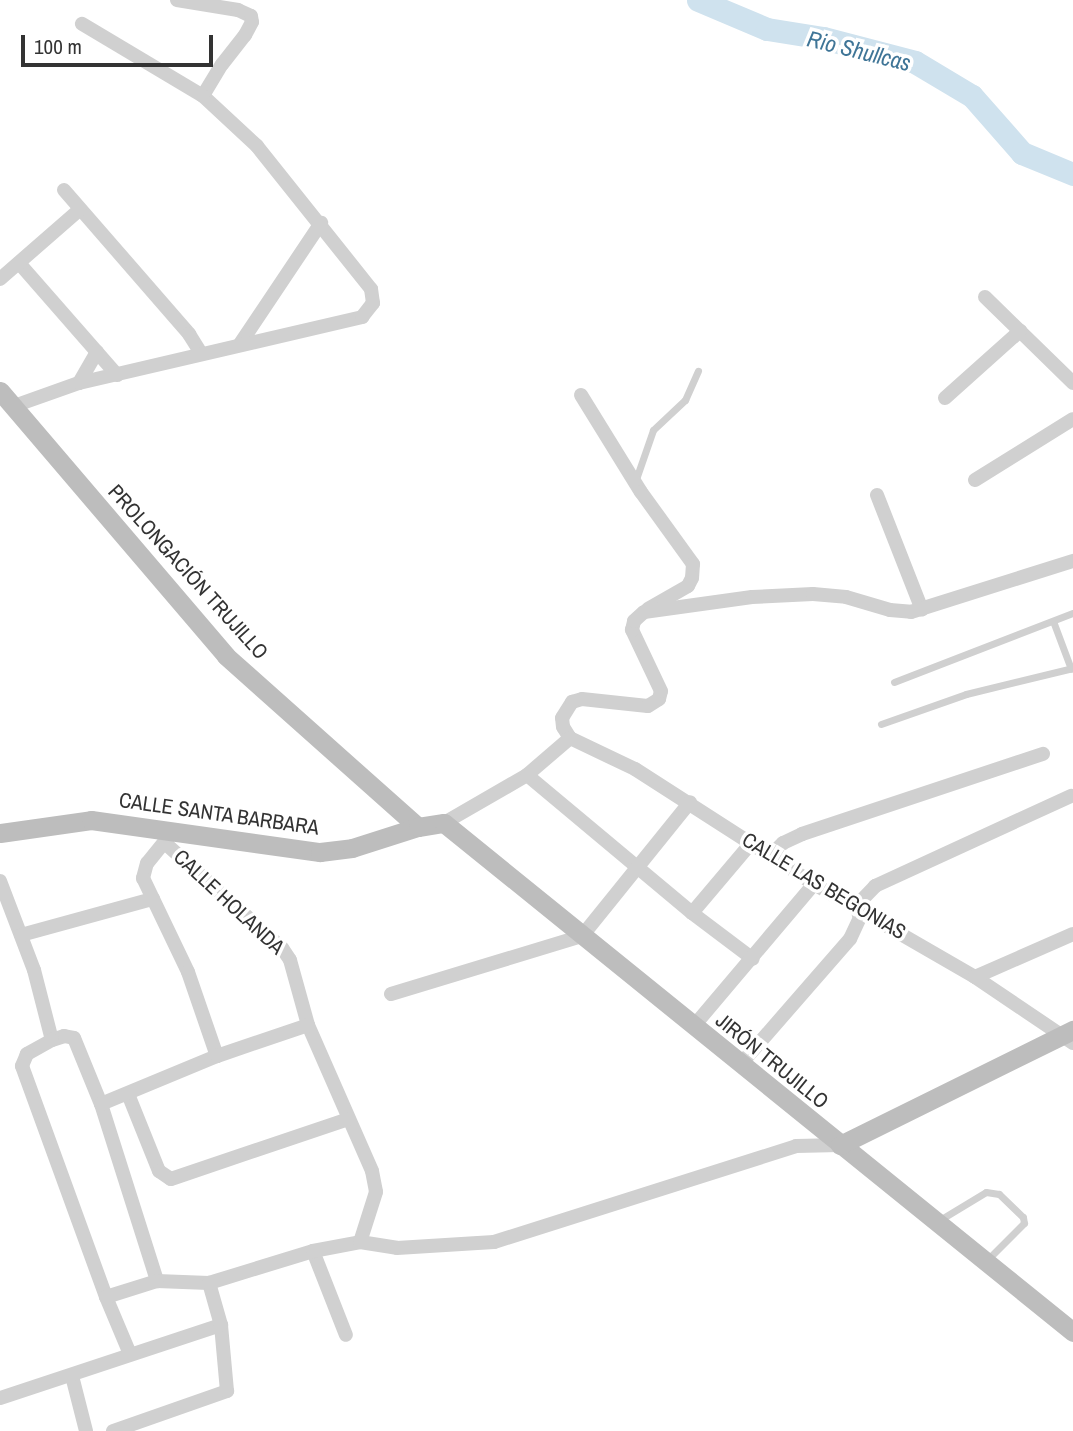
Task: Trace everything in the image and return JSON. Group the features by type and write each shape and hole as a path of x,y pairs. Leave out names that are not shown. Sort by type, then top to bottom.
{"street":[{"path":"177,0 238,10 251,16 252,22 245,35 222,64 203,96"},
{"path":"14,406 79,383 362,317 369,311 374,298 371,289 321,223 257,146 203,96 82,24"},
{"path":"64,190 190,334 201,353"},
{"path":"0,279 79,210"},
{"path":"240,344 321,223"},
{"path":"19,263 117,375"},
{"path":"985,297 1073,383"},
{"path":"945,398 1020,331"},
{"path":"79,383 97,352"},
{"name":"PROLONGACIÓN TRUJILLO","path":"0,391 226,656 418,827"},
{"path":"570,738 563,727 562,718 572,702 582,699 648,706 659,699 661,691 632,629 634,621 644,612 688,586 694,570 682,546 635,483 581,395"},
{"path":"975,480 1073,419"},
{"path":"877,495 922,610"},
{"path":"644,612 752,597 805,594 863,600 901,612 922,610 1073,561"},
{"name":"CALLE SANTA BARBARA","path":"0,834 91,820 146,827 169,839 193,837 320,852 352,848 418,827 444,824 527,775 570,738"},
{"name":"CALLE LAS BEGONIAS","path":"570,738 635,769 814,884 856,906 1069,1036"},
{"path":"771,855 783,843 802,834 1043,754"},
{"path":"527,775 692,913 753,959"},
{"path":"740,1065 850,939 860,918 856,906 875,886 1070,796"},
{"path":"391,994 582,936 690,802"},
{"name":"JIRÓN TRUJILLO","path":"444,824 1073,1332"},
{"path":"184,857 186,846 193,837"},
{"path":"169,839 144,870 143,878 188,972 217,1056"},
{"name":"CALLE HOLANDA","path":"169,839 199,876 282,948 290,960 308,1025 372,1171 376,1192 360,1242"},
{"path":"692,913 752,842"},
{"path":"0,881 34,970 52,1040"},
{"path":"693,1027 814,884"},
{"path":"21,935 153,899"},
{"path":"975,977 1073,934"},
{"path":"101,1104 217,1056 308,1025"},
{"path":"130,1354 106,1297 22,1066 27,1054 52,1040 64,1036 74,1038 101,1104 157,1281"},
{"path":"106,1297 157,1281 209,1283 313,1251 360,1242 397,1248 494,1242 796,1146 840,1145 1069,1036"},
{"path":"128,1094 159,1171 171,1179 348,1119"},
{"path":"313,1251 346,1335"},
{"path":"114,1431 227,1391 221,1325 209,1283"},
{"path":"0,1398 221,1325"},
{"path":"72,1376 86,1431"}],"lane":[{"path":"635,483 653,430 685,400 698,371"},
{"path":"894,682 1073,614"},
{"path":"881,723 966,694 1072,668 1053,621"},
{"path":"936,1222 986,1192 999,1194 1023,1217 1024,1223 985,1261"}],"waterway":[{"name":"Rio Shullcas","path":"698,0 767,29 823,38 915,62 972,96 1022,153 1073,174"}]}
